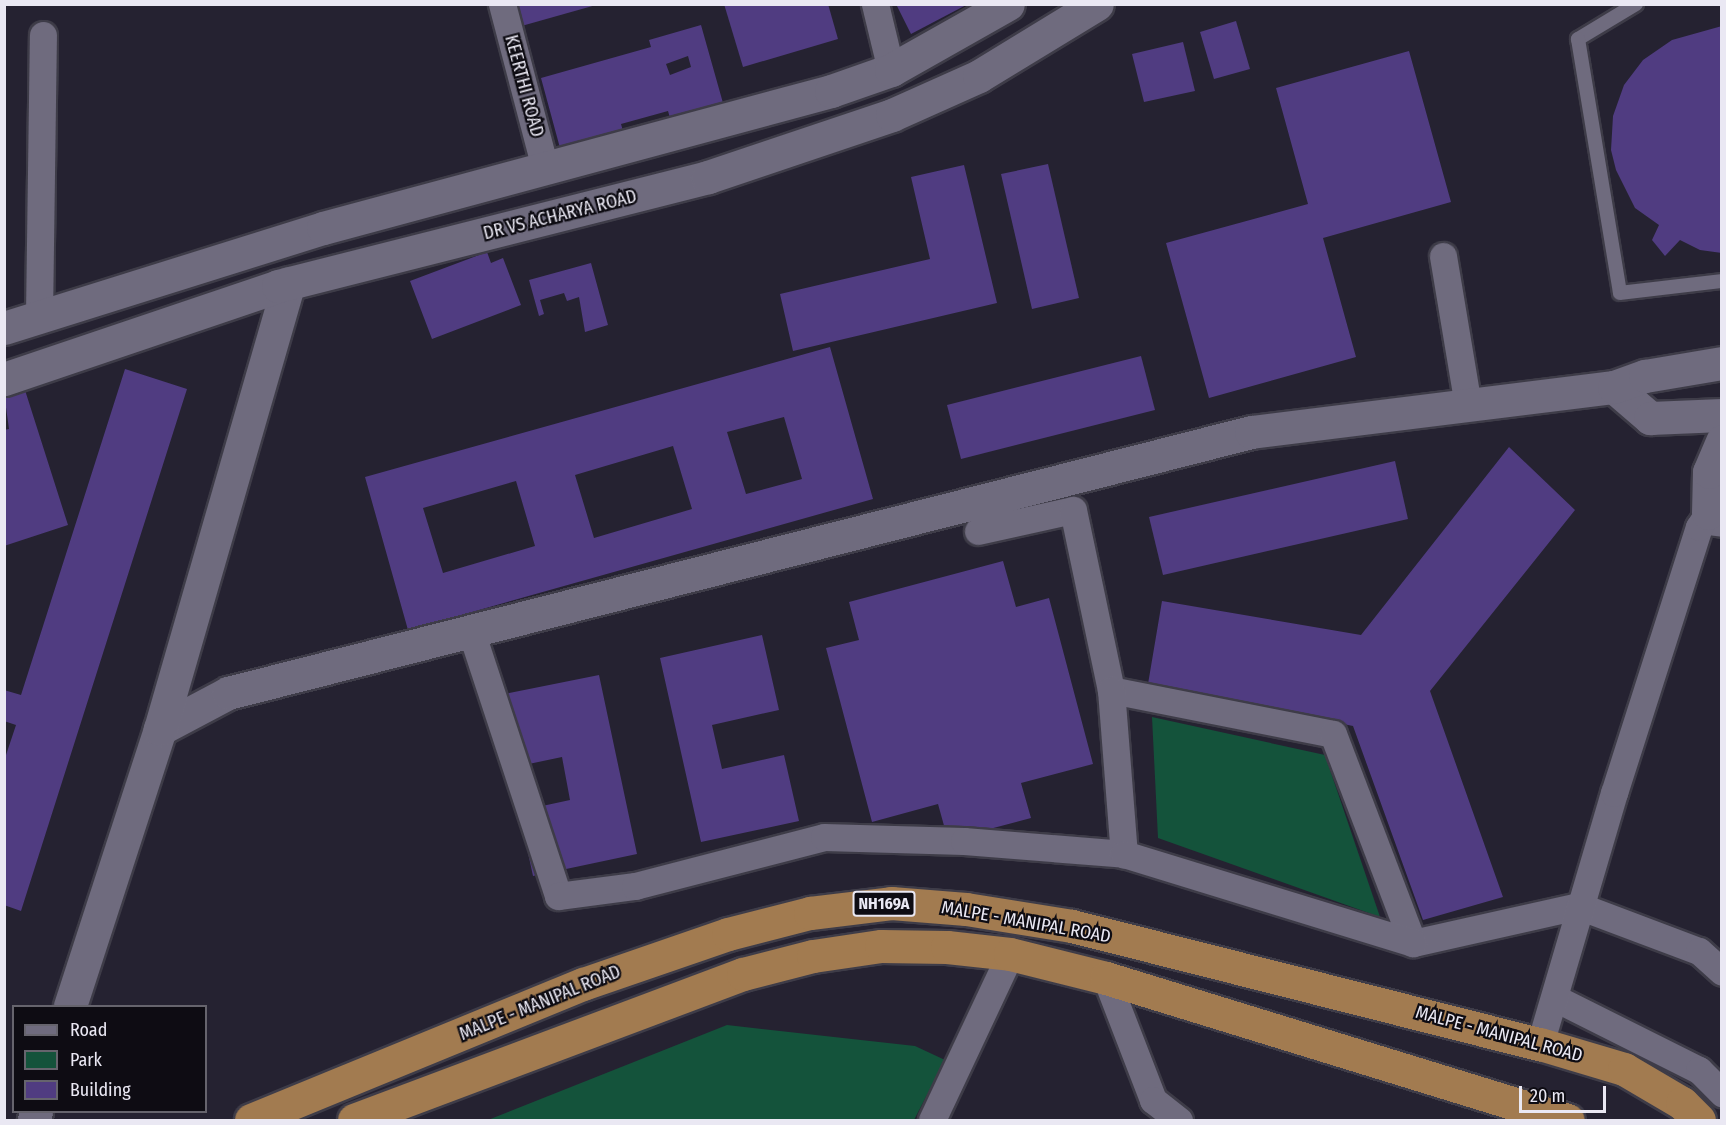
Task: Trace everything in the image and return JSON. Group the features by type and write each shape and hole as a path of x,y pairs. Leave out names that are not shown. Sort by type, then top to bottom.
{"highway":[{"name":"MALPE - MANIPAL ROAD","path":"251,1120 583,984 728,934 810,913 891,903 966,909 1072,926 1540,1044 1624,1069 1682,1103 1699,1120"},
{"name":"MALPE - MANIPAL ROAD","path":"354,1120 743,974 813,956 881,946 947,946 1010,954 1106,978 1568,1120"}],"street":[{"name":"KEERTHI ROAD","path":"502,4 545,168"},
{"path":"875,4 891,70"},
{"path":"4,328 390,210 831,91 891,70 1008,4"},
{"name":"DR VS ACHARYA ROAD","path":"4,379 289,283 708,177 892,115 979,76 1097,4"},
{"path":"39,316 43,34"},
{"path":"390,210 404,254"},
{"path":"1443,256 1468,405"},
{"path":"70,1005 160,729 289,283"},
{"path":"160,729 228,693 1251,432 1611,387 1645,376 1722,363"},
{"path":"1611,387 1650,418 1722,415"},
{"path":"1540,1044 1555,998 1579,906 1713,518 1709,472 1722,442"},
{"path":"978,531 1073,510 1111,690 1124,854"},
{"path":"471,631 558,896 635,886 824,837 964,841 1124,854 1413,943 1579,906 1699,951 1722,972"},
{"path":"1111,690 1333,734 1413,943"},
{"path":"932,1120 1010,954"},
{"path":"1106,978 1153,1100 1179,1120"},
{"path":"1555,998 1699,1070 1722,1093"}],"lane":[{"path":"1636,4 1578,39 1620,293 1722,281"}],"green space":[{"path":"1152,717 1325,755 1380,917 1158,838"},
{"path":"727,1025 915,1046 945,1060 914,1120 488,1120"}],"building":[{"path":"512,4 596,4 596,5 518,27"},
{"path":"724,4 828,4 838,39 743,67"},
{"path":"896,4 968,4 911,34"},
{"path":"1236,21 1250,69 1214,79 1200,32"},
{"path":"701,25 723,103 670,118 668,111 621,124 623,131 560,148 541,78 651,47 649,40","holes":["688,56 691,67 670,75 666,64"]},
{"path":"1722,26 1722,253 1700,250 1680,240 1665,256 1652,240 1659,225 1635,208 1616,170 1611,150 1613,116 1624,85 1643,60 1672,40"},
{"path":"1183,42 1195,91 1144,102 1132,54"},
{"path":"1409,51 1451,202 1323,238 1356,357 1209,398 1166,243 1308,204 1276,88"},
{"path":"1048,164 1079,298 1032,309 1001,174"},
{"path":"964,165 997,303 793,351 780,294 930,259 911,177"},
{"path":"487,252 491,263 503,258 521,305 432,339 410,281"},
{"path":"591,263 608,325 585,332 579,297 567,301 564,293 540,300 544,314 539,316 529,280"},
{"path":"830,347 873,499 408,630 365,477","holes":["784,417 802,479 746,494 727,432","673,446 692,509 594,538 575,475","516,481 535,546 443,573 423,508"]},
{"path":"1141,356 1155,410 961,459 947,405"},
{"path":"125,369 187,389 21,911 4,905 4,761 16,725 4,721 4,690 21,695"},
{"path":"24,387 68,525 4,546 4,430 9,429 4,393"},
{"path":"1509,447 1575,510 1430,691 1503,897 1423,920 1353,726 1148,684 1162,601 1361,635"},
{"path":"1395,461 1408,519 1163,575 1149,517"},
{"path":"1003,561 1016,607 1049,598 1093,764 1021,783 1031,818 948,840 938,804 872,822 826,648 859,640 849,602"},
{"path":"762,635 779,710 712,725 722,769 784,755 799,821 701,842 660,658"},
{"path":"599,675 637,854 533,876 519,811 570,800 562,757 505,769 490,697"}]}
